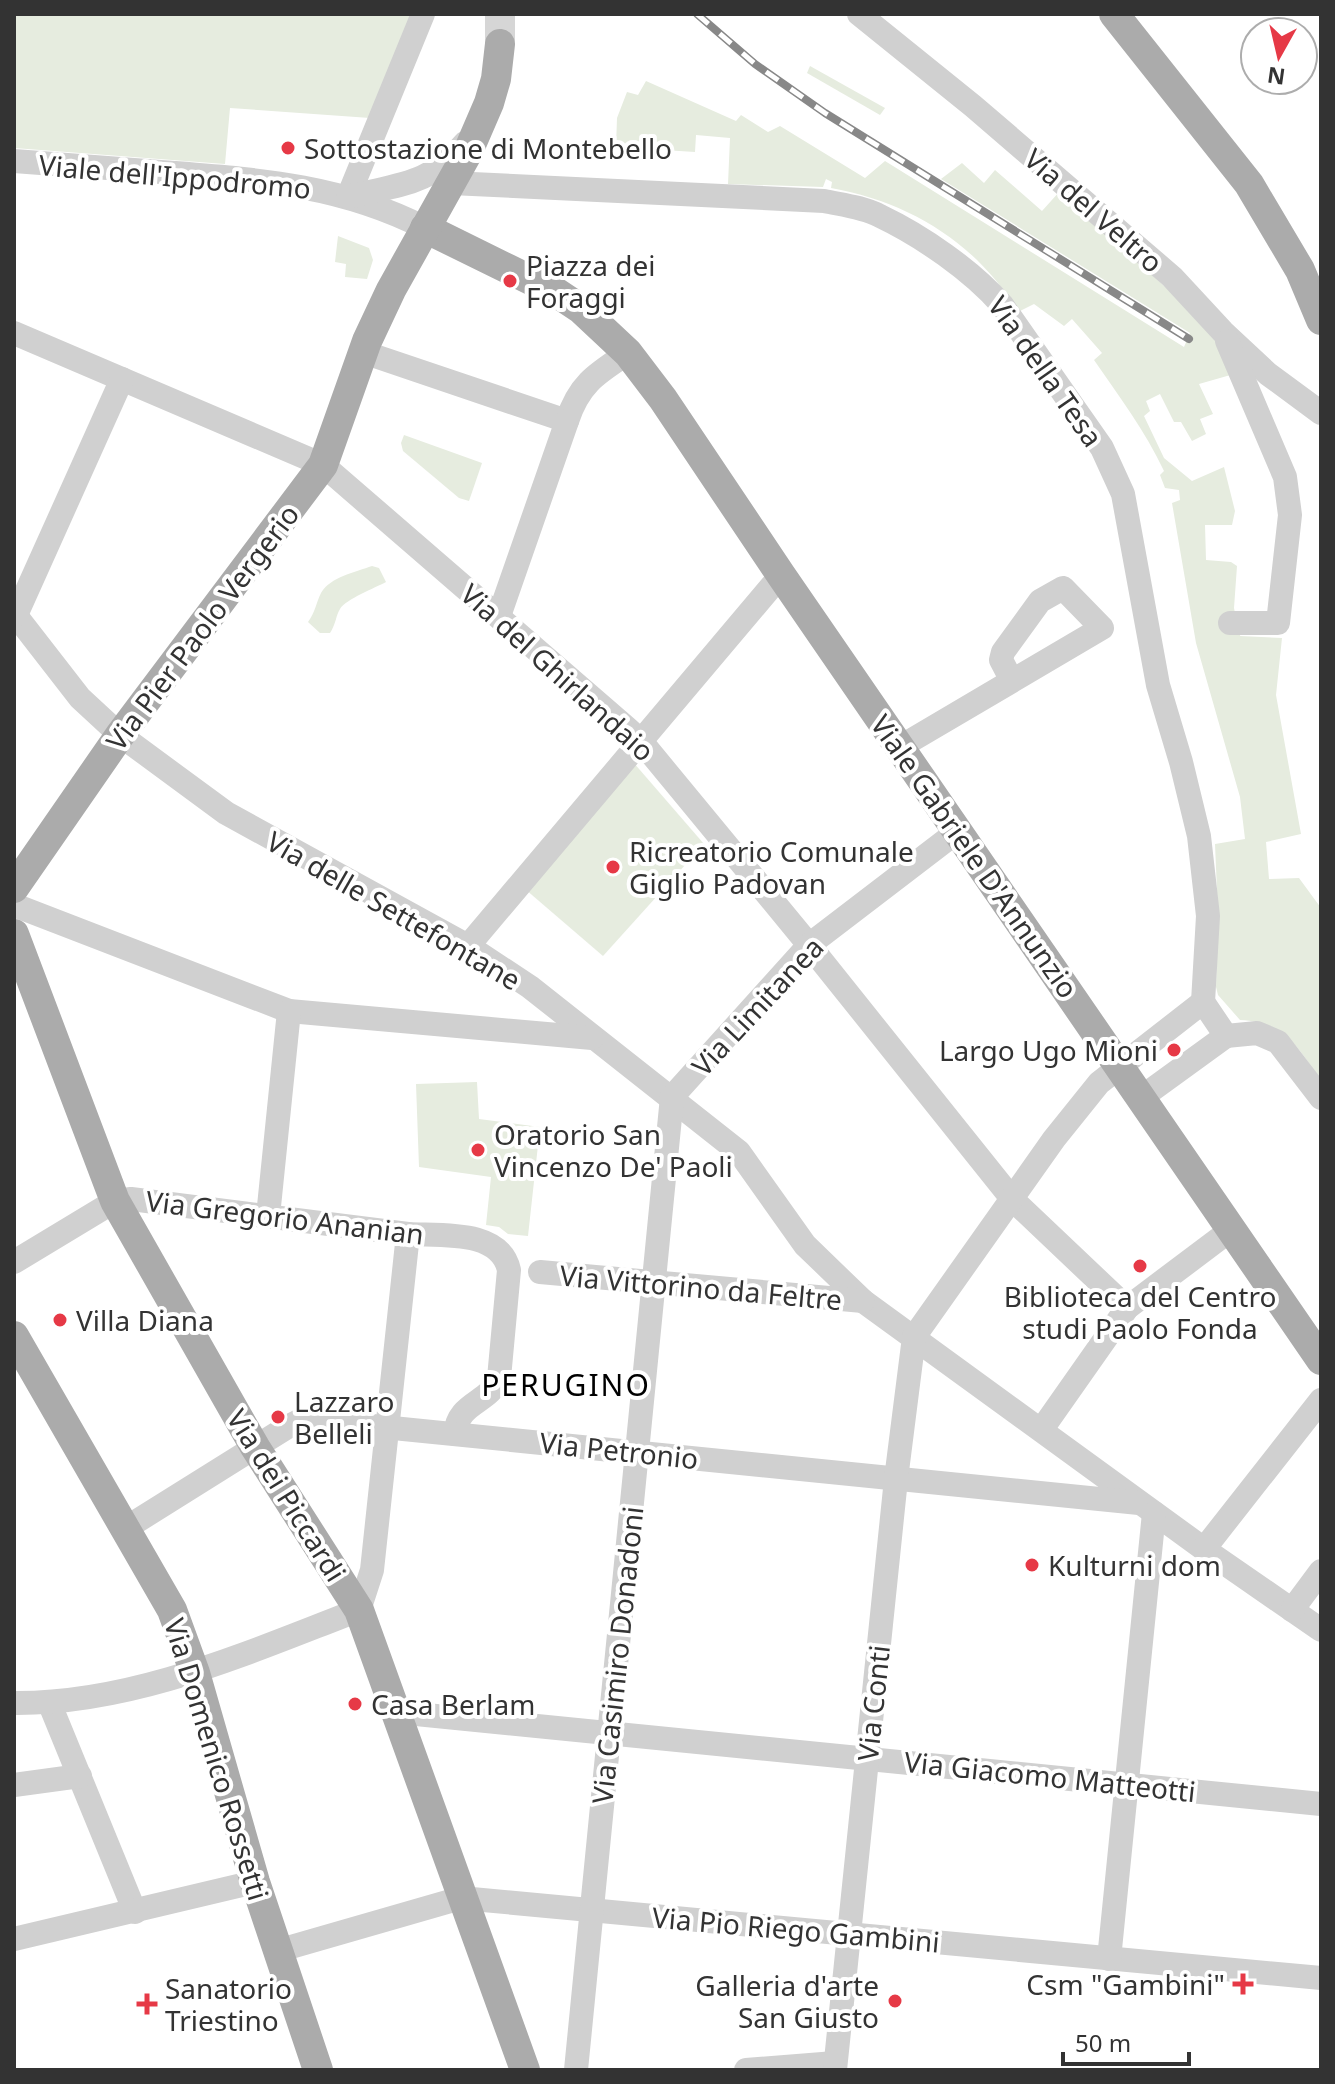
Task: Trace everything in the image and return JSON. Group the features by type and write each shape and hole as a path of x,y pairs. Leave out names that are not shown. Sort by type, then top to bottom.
{"main road":[{"path":"1114,14 1249,184 1300,270 1321,320"},
{"path":"363,352 391,290 451,183 489,103 496,79 500,44"},
{"path":"425,228 557,293 581,309 628,353"},
{"name":"Via Pier Paolo Vergerio","path":"14,888 120,735 323,465 363,352"},
{"name":"Viale Gabriele D'Annunzio","path":"628,353 663,399 1321,1360"},
{"name":"Via dei Piccardi","path":"14,934 115,1201 255,1447 359,1610 525,2070"},
{"name":"Via Domenico Rossetti","path":"14,1336 172,1610 195,1673 255,1882 318,2070"}],"street":[{"path":"348,197 423,14"},
{"name":"Via del Veltro","path":"859,14 973,106 1172,277 1223,332 1268,374 1321,413"},
{"path":"348,197 435,173 469,138 489,103"},
{"name":"Viale dell'Ippodromo","path":"14,161 275,181 348,197 425,228"},
{"name":"Via della Tesa","path":"451,183 824,201 879,215 962,266 983,284 1002,305 1102,448 1123,494 1158,685 1199,836 1208,916 1203,1002"},
{"path":"1223,332 1285,477 1290,515 1278,623 1230,623"},
{"name":"Via del Ghirlandaio","path":"14,333 323,465 499,616 640,740 1013,1200 1127,1308"},
{"path":"363,352 567,421"},
{"path":"499,616 574,400 582,387 628,353"},
{"path":"15,614 122,379"},
{"path":"468,946 781,575"},
{"path":"1012,681 1001,660 1003,652 1032,610 1051,594 1063,588 1102,628"},
{"path":"900,747 1142,605"},
{"name":"Via delle Settefontane","path":"15,614 80,698 120,735 226,813 468,946 520,981 672,1097 739,1152 805,1245 863,1301 1042,1429"},
{"name":"Via Limitanea","path":"672,1097 809,945 958,831"},
{"path":"14,905 289,1011 594,1038"},
{"path":"509,1029 522,1013 524,1004 520,981"},
{"path":"914,1337 1099,1083 1203,1002 1226,1036"},
{"path":"268,1216 289,1011"},
{"path":"1142,1097 1226,1036 1257,1033 1278,1042 1321,1098"},
{"name":"Via Casimiro Donadoni","path":"576,2070 672,1097"},
{"name":"Via Gregorio Ananian","path":"14,1262 115,1201 131,1199 408,1234 447,1234 479,1242 500,1252 507,1260 509,1270 499,1378 496,1387 460,1416 455,1434"},
{"path":"1232,1229 1127,1308 1042,1429 1204,1549 1321,1630"},
{"path":"14,1703 49,1702 104,1694 195,1673 359,1610 372,1570 408,1234"},
{"name":"Via Vittorino da Feltre","path":"540,1272 863,1301"},
{"name":"Via Conti","path":"835,2066 896,1479 914,1337"},
{"path":"1204,1549 1321,1400"},
{"name":"Via Petronio","path":"126,1528 299,1421 637,1452 1148,1508"},
{"path":"1109,1959 1148,1508"},
{"path":"1292,1610 1321,1571"},
{"path":"49,1702 135,1912"},
{"name":"Via Giacomo Matteotti","path":"396,1712 1321,1804"},
{"path":"14,1785 80,1776"},
{"path":"14,1939 255,1882"},
{"name":"Via Pio Riego Gambini","path":"277,1951 461,1898 1321,1978"},
{"path":"746,2070 835,2066"}],"shaded area":[{"path":"14,14 413,14 370,118 230,108 225,164 14,148"},
{"path":"810,66 885,108 880,115 807,73"},
{"path":"646,81 736,121 741,115 768,132 780,126 865,178 885,161 1184,347 1190,333 941,179 962,163 984,183 995,170 1042,211 1060,191 1220,337 1234,374 1199,384 1213,414 1200,419 1206,434 1192,441 1181,422 1174,422 1160,394 1146,401 1150,411 1144,416 1164,458 1192,481 1224,467 1235,511 1232,525 1205,525 1206,560 1231,562 1237,566 1234,608 1235,613 1245,612 1240,636 1282,638 1276,695 1301,834 1266,842 1269,879 1299,878 1321,908 1321,1080 1288,1038 1269,1025 1240,1020 1218,995 1215,844 1245,839 1240,797 1196,643 1172,503 1180,500 1179,490 1165,488 1160,475 1164,471 1157,456 1094,360 1102,353 1072,319 1064,326 1034,304 1018,312 982,265 938,229 914,215 831,188 832,182 826,179 823,187 728,184 730,138 696,135 695,152 616,147 617,118 627,92 638,95"},
{"path":"338,236 369,248 373,260 367,279 345,277 346,264 335,262"},
{"path":"404,435 482,463 469,501 459,498 403,451 401,443"},
{"path":"372,566 379,568 386,582 343,605 330,633 320,633 308,622 325,587"},
{"name":"Ricreatorio Comunale Giglio Padovan","path":"633,762 704,844 603,956 525,889"},
{"name":"Oratorio San Vincenzo De' Paoli","path":"477,1082 479,1119 540,1127 528,1236 508,1234 499,1227 486,1225 491,1177 419,1167 416,1084"}],"tunnel":[{"path":"500,14 500,44"}],"railway":[{"path":"697,14 755,64 825,113 1189,339"}],"place":[{"name":"Sottostazione di Montebello","path":"288,148"},
{"name":"Piazza dei Foraggi","path":"510,281"},
{"name":"Ricreatorio Comunale Giglio Padovan","path":"613,867"},
{"name":"Largo Ugo Mioni","path":"1174,1050"},
{"name":"Oratorio San Vincenzo De' Paoli","path":"478,1150"},
{"name":"Biblioteca del Centro studi Paolo Fonda","path":"1140,1266"},
{"name":"Villa Diana","path":"60,1320"},
{"name":"Lazzaro Belleli","path":"278,1417"},
{"name":"Kulturni dom","path":"1032,1565"},
{"name":"Casa Berlam","path":"355,1704"},
{"name":"Csm \"Gambini\"","path":"1243,1984"},
{"name":"Galleria d'arte San Giusto","path":"895,2001"},
{"name":"Sanatorio Triestino","path":"147,2004"}],"district":[{"name":"PERUGINO","path":"566,1384"}]}
